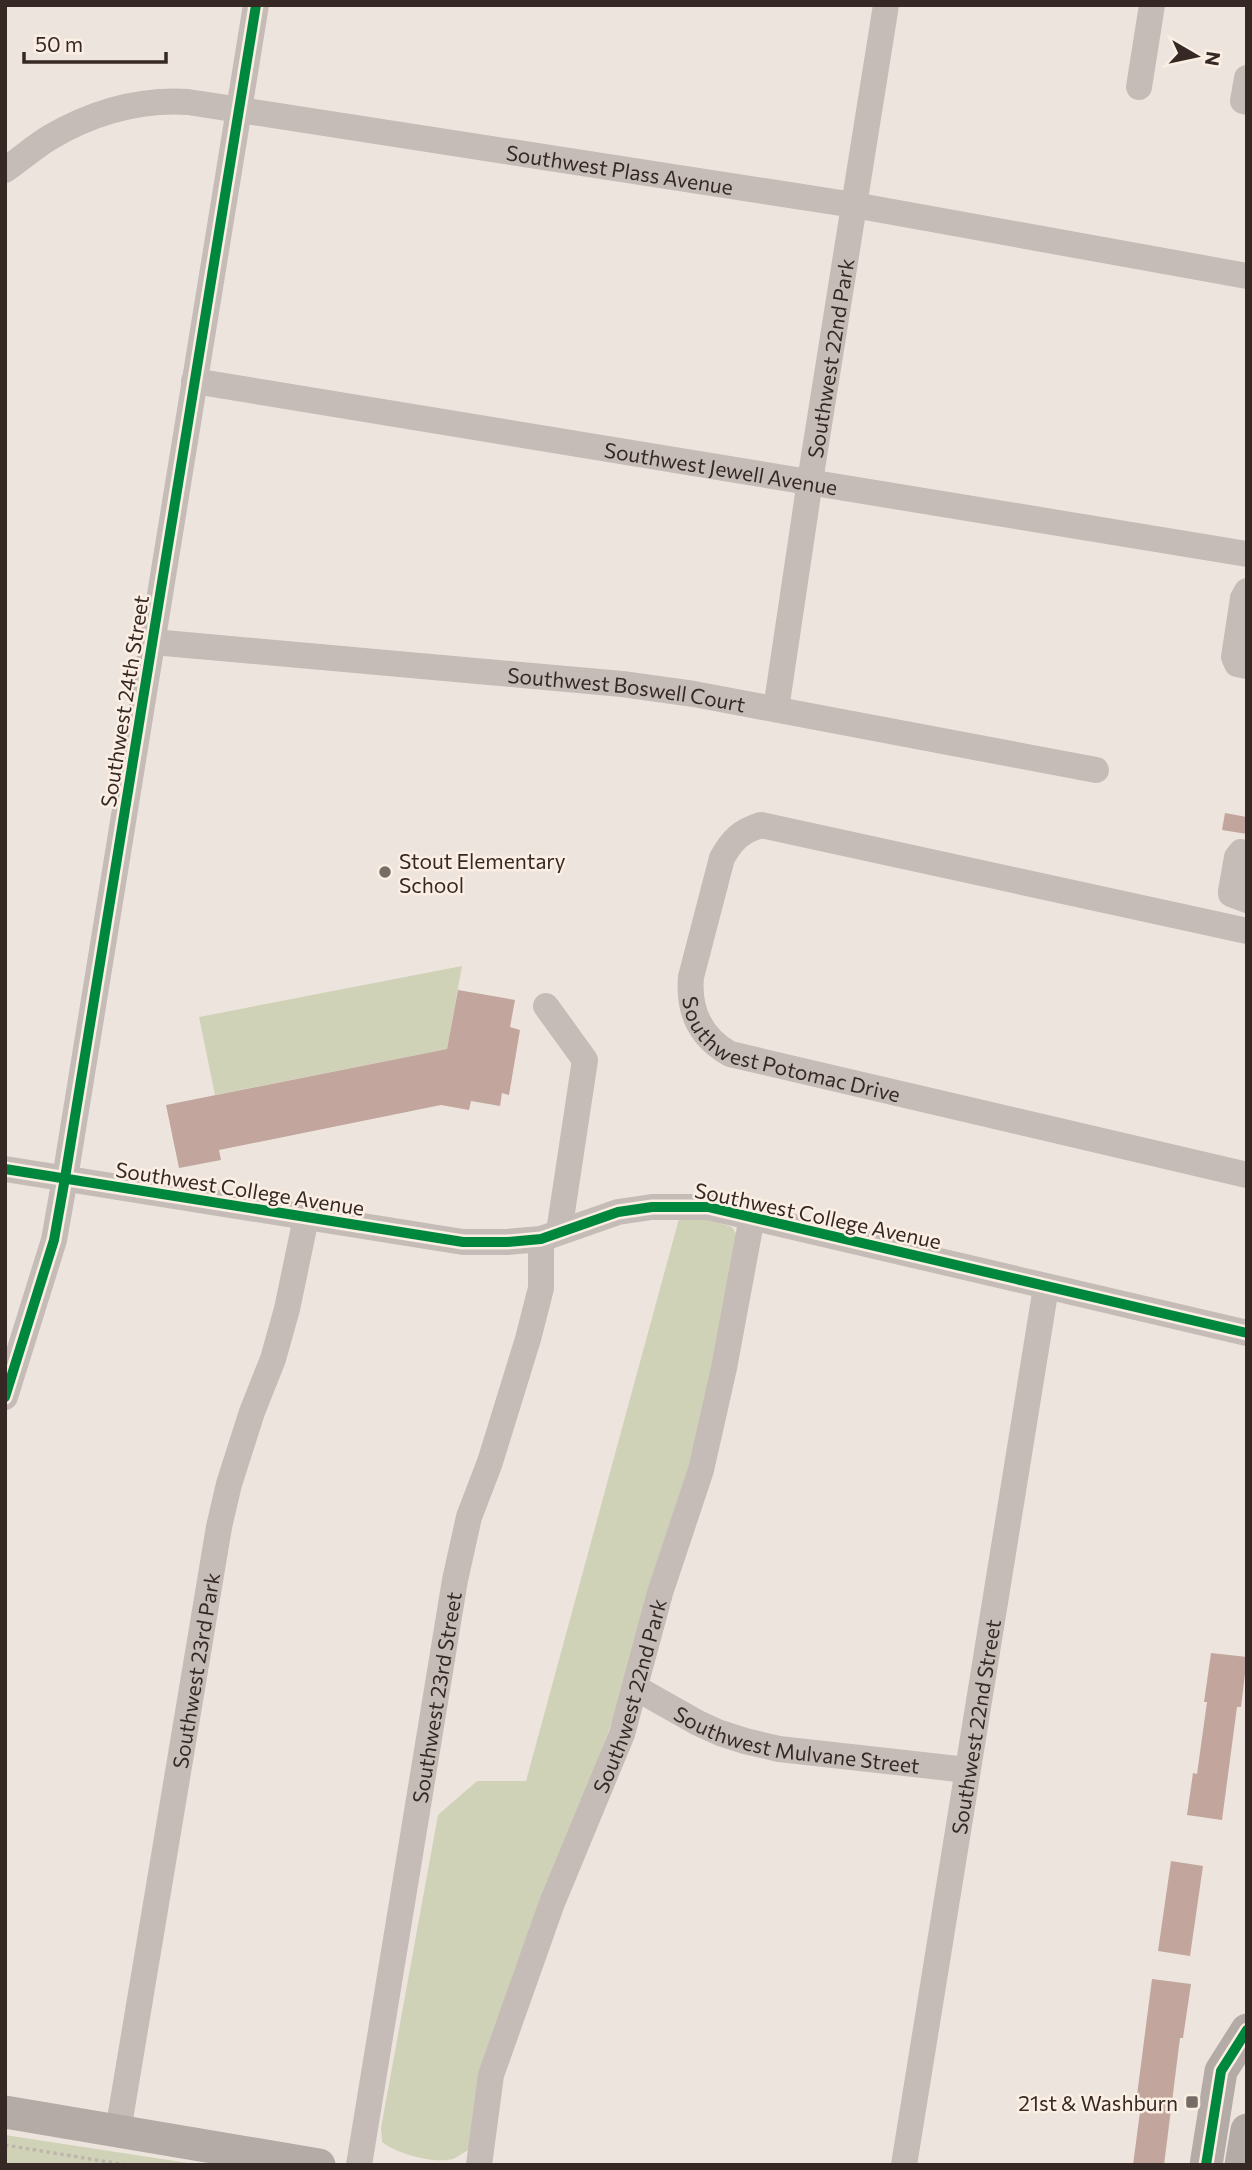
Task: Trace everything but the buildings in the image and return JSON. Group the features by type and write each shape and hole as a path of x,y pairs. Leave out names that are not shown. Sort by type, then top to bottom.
{"main road":[{"path":"1206,2165 1221,2071 1247,2030"},
{"path":"5,2112 319,2165"},
{"path":"1241,2165 1247,2130"}],"street":[{"name":"Southwest 24th Street","path":"5,1397 54,1240 256,5"},
{"name":"Southwest 22nd Park","path":"776,709 886,5"},
{"path":"1139,88 1152,5"},
{"path":"1247,78 1243,101 1247,102"},
{"name":"Southwest Plass Avenue","path":"5,170 47,139 89,118 139,103 162,100 188,102 854,205 1247,276"},
{"name":"Southwest Jewell Avenue","path":"194,381 1247,554"},
{"path":"1247,591 1243,598 1234,657 1237,664 1247,666"},
{"name":"Southwest Boswell Court","path":"153,642 622,684 694,694 1096,770"},
{"name":"Southwest Potomac Drive","path":"1247,931 761,825 739,834 722,858 691,977 690,992 694,1014 704,1034 730,1054 1247,1175"},
{"path":"1247,853 1241,852 1237,856 1231,891 1235,897 1247,900"},
{"name":"Southwest 23rd Street","path":"359,2165 455,1580 469,1517 528,1339 541,1288 585,1060 547,1006"},
{"name":"Southwest College Avenue","path":"5,1169 463,1242 507,1242 550,1235 618,1212 652,1207 708,1207 1247,1333"},
{"name":"Southwest 22nd Park","path":"479,2165 491,2075 552,1903 622,1734 660,1593 701,1470 724,1368 752,1217"},
{"name":"Southwest 23rd Park","path":"118,2131 219,1527 229,1483 273,1359 287,1309 306,1218"},
{"name":"Southwest 22nd Street","path":"904,2165 1046,1287"},
{"name":"Southwest Mulvane Street","path":"636,1688 698,1723 745,1741 779,1749 967,1770"}],"path":[{"path":"5,2145 127,2165"}],"green space":[{"path":"462,966 447,1049 215,1095 199,1017"},
{"path":"680,1215 732,1227 739,1238 701,1425 629,1677 503,2011 468,2150 453,2159 416,2157 382,2142 381,2128 438,1815 477,1781 526,1781"},
{"path":"5,2135 188,2163 198,2165 5,2165"}],"cycle path":[{"path":"5,1397 54,1240 256,5"},
{"path":"5,1169 463,1242 541,1239 618,1212 652,1207 708,1207 1247,1333"},
{"path":"1206,2165 1221,2071 1247,2030"}],"place":[{"name":"Stout Elementary School","path":"385,872"},
{"name":"21st & Washburn","path":"1192,2102"}]}
